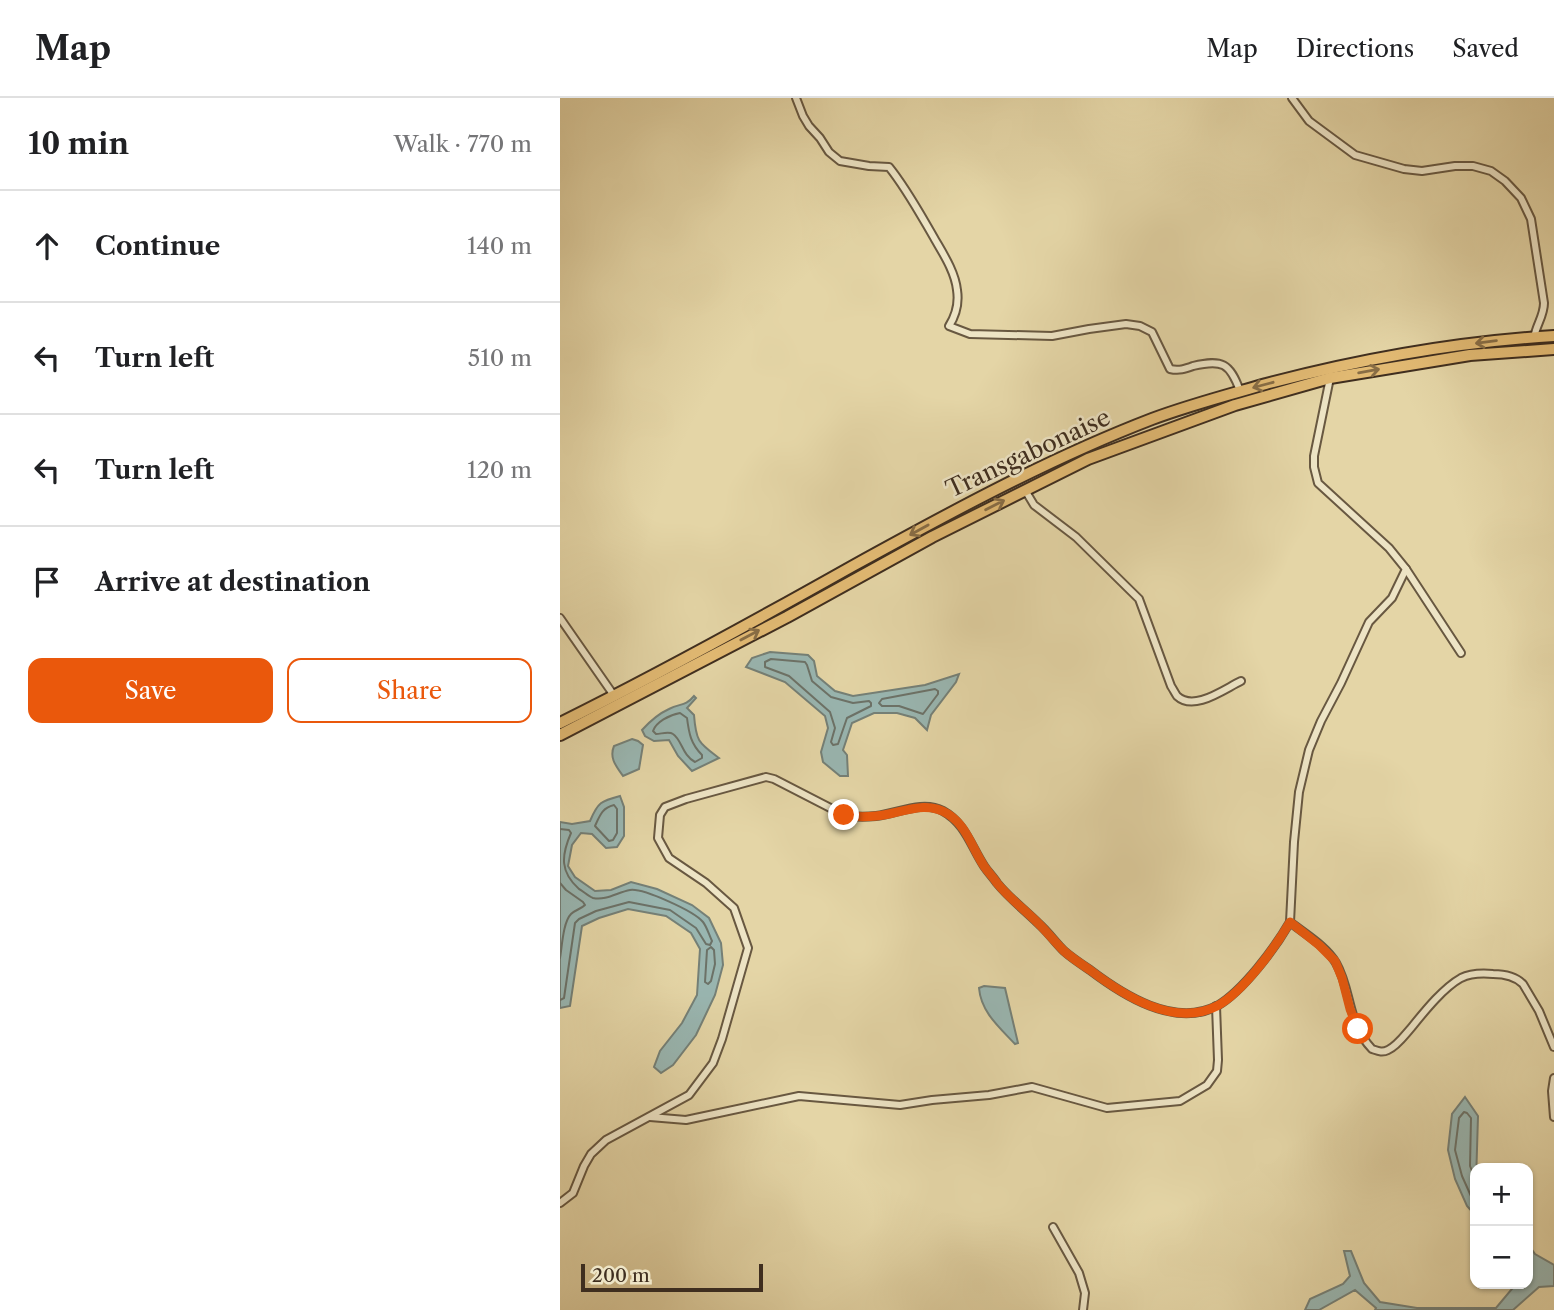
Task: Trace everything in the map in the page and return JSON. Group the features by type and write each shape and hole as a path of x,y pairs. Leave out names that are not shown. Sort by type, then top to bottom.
{"highway":[{"name":"Transgabonaise","path":"560,735 617,700 953,511 1034,471 1141,424 1240,391 1361,361 1438,348 1554,336"},
{"name":"Transgabonaise","path":"560,723 617,700 787,617 920,543 1088,459 1170,428 1235,405 1330,378 1470,355 1554,349"}],"street":[{"path":"796,98 803,116 829,152 840,161 889,167 903,185 947,259 954,276 957,305 949,326 970,334 1052,336 1126,324 1140,326 1152,332 1170,369 1178,371 1212,362 1221,363 1234,374 1240,391"},
{"path":"1292,98 1309,121 1355,155 1404,169 1422,171 1473,166 1492,171 1505,181 1521,198 1531,219 1544,303 1544,312 1534,338"},
{"path":"1330,378 1314,456 1318,483 1388,548 1406,569 1461,653"},
{"path":"1025,490 1034,505 1076,537 1139,599 1167,675 1178,696 1187,701 1200,702 1241,681"},
{"path":"560,1203 573,1193 590,1154 606,1140 689,1095 713,1063 748,948 734,908 706,883 669,858 658,838 660,815 665,807 766,777 844,815 854,817 877,816 911,808 939,809 962,825 984,866 999,886 1066,952 1111,986 1143,1003 1170,1012 1195,1013 1216,1006 1229,997 1260,965 1290,922 1294,834 1306,760 1321,721 1342,683 1369,622 1392,598 1406,569"},
{"path":"560,618 617,700"},
{"path":"1290,922 1335,961 1358,1029 1372,1049 1383,1052 1391,1049 1446,990 1460,979 1483,973 1506,975 1520,980 1539,1011 1554,1047"},
{"path":"648,1117 686,1120 799,1096 900,1105 1025,1088 1038,1088 1107,1108 1180,1101 1207,1085 1217,1071 1216,1006"},
{"path":"1554,1078 1554,1117"},
{"path":"1053,1227 1079,1273 1084,1293 1083,1310"}],"water":[{"path":"770,652 808,655 814,661 817,676 835,691 853,696 925,685 959,674 931,715 927,730 915,718 897,713 874,713 852,723 843,750 847,755 848,776 840,776 823,762 821,752 828,728 825,716 785,682 746,667 752,658"},
{"path":"694,696 696,698 687,708 694,715 698,737 703,745 719,758 692,771 678,756 669,740 654,741 645,736 642,730 658,715"},
{"path":"632,739 643,745 639,769 623,776 612,754 614,746"},
{"path":"620,796 624,807 624,836 617,847 606,848 592,834 581,833 572,845 568,866 575,877 595,891 611,890 631,882 657,889 692,905 709,918 721,943 723,965 715,995 696,1035 673,1065 661,1073 654,1067 660,1051 682,1023 697,995 700,949 691,933 666,916 628,909 582,926 570,1006 560,1008 560,822 572,824 590,821 601,803"},
{"path":"979,988 1005,988 1018,1043 1015,1044 987,1012 980,997"},
{"path":"1465,1097 1478,1116 1477,1163 1470,1163 1470,1209 1455,1179 1448,1150 1452,1114"},
{"path":"1344,1251 1351,1251 1364,1283 1380,1302 1417,1308 1496,1308 1512,1289 1533,1289 1533,1251 1554,1265 1554,1286 1539,1287 1513,1310 1375,1310 1376,1308 1355,1290 1319,1310 1305,1310 1310,1299 1343,1284 1350,1276"}],"route":[{"path":"844,815 877,816 925,807 939,809 949,815 962,825 984,866 999,886 1066,952 1111,986 1143,1003 1170,1012 1195,1013 1216,1006 1229,997 1260,965 1290,922 1335,961 1358,1029"}]}
